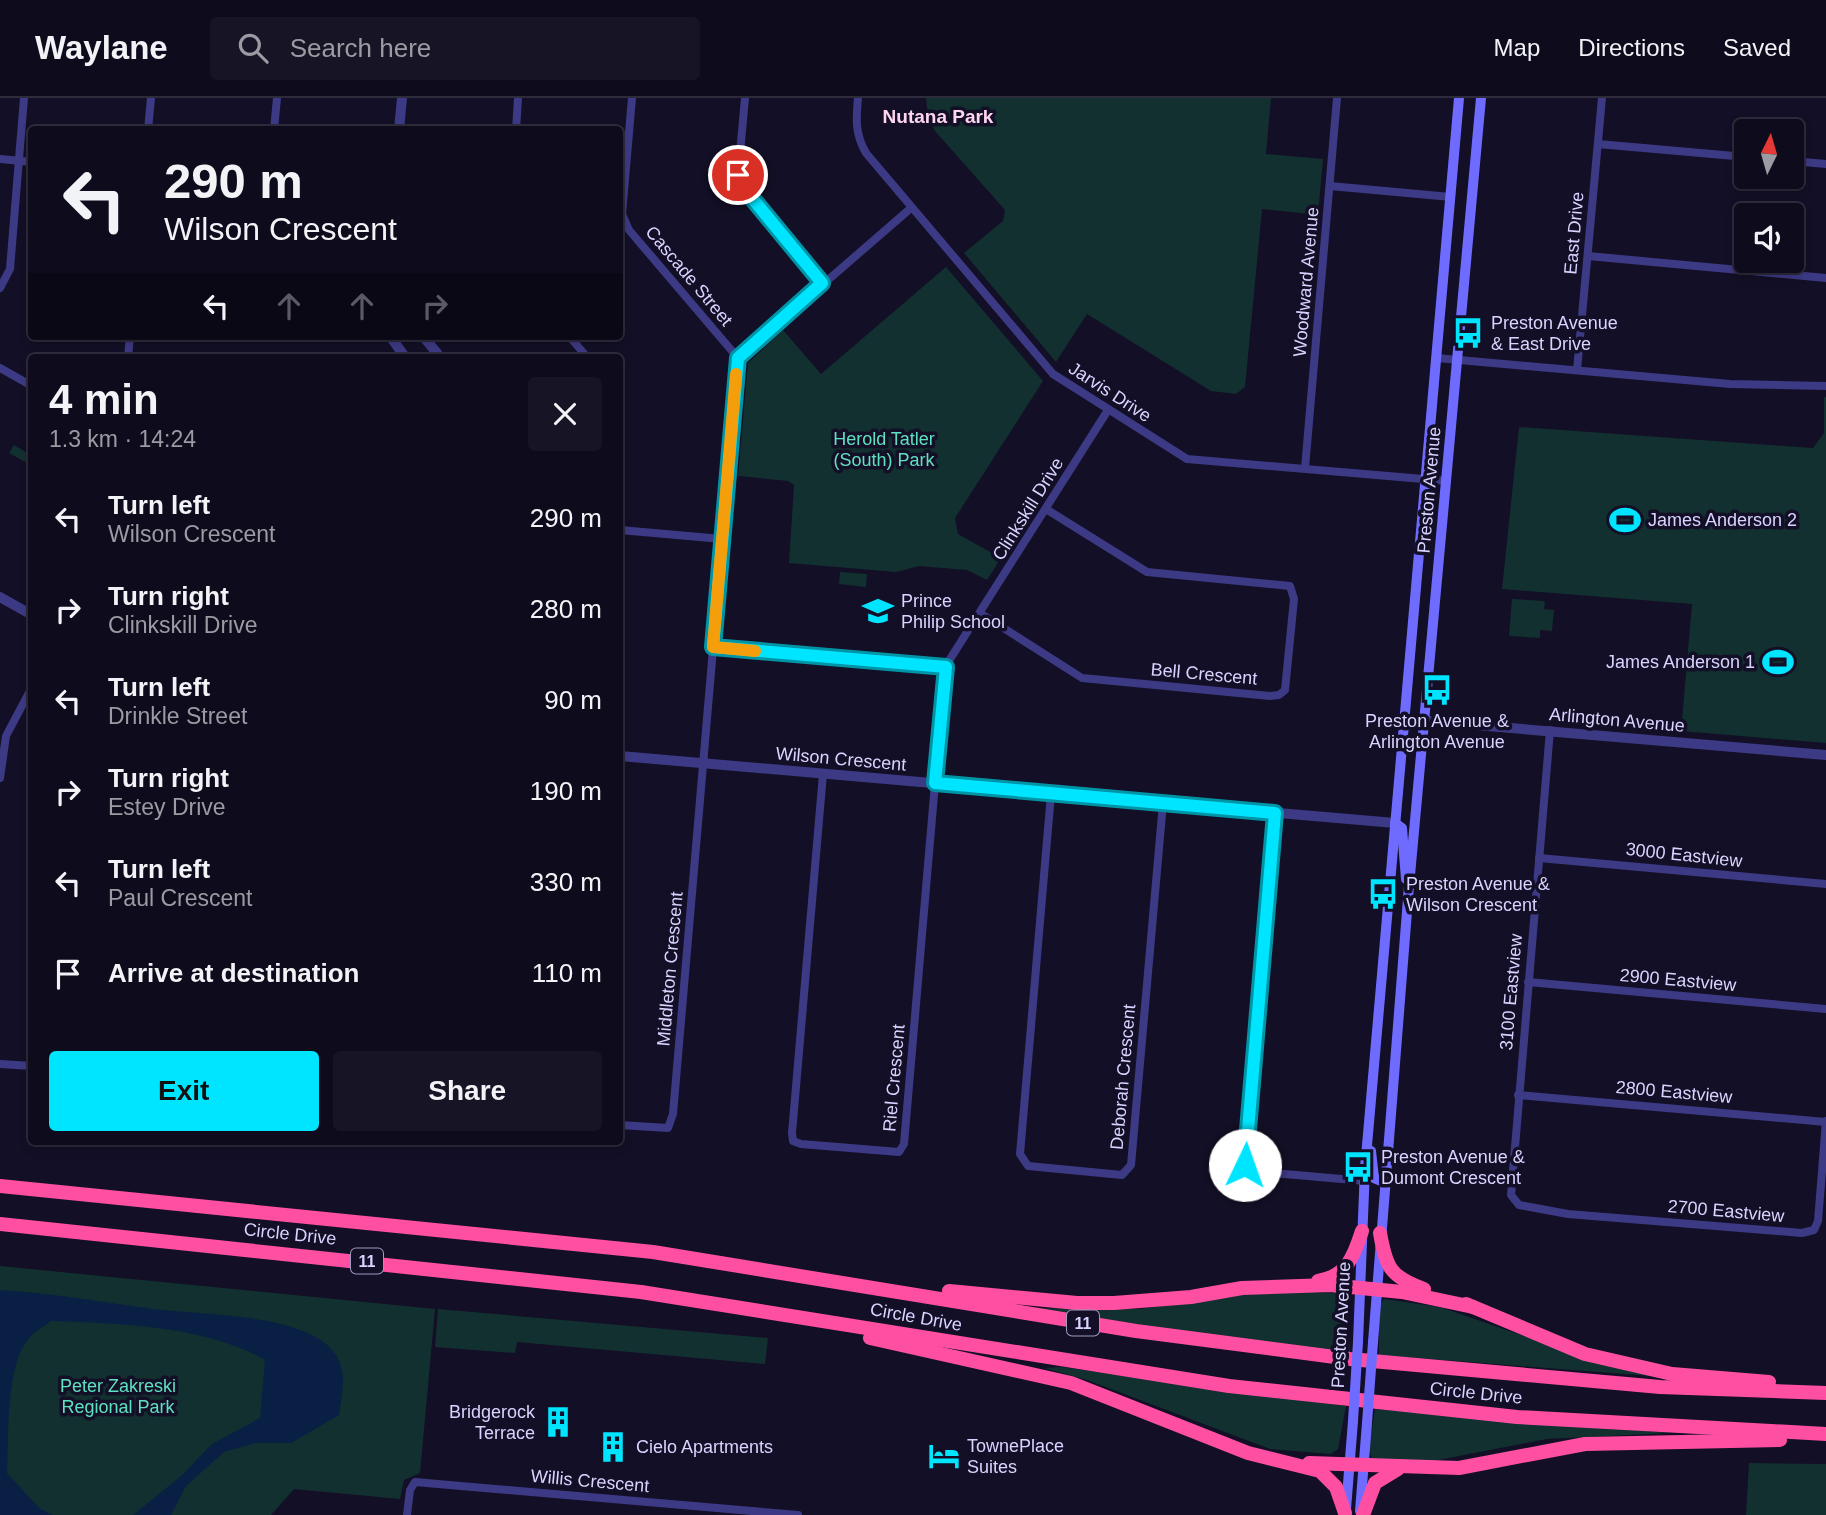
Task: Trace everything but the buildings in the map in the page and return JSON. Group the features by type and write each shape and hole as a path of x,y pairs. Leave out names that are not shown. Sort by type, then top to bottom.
{"highway":[{"name":"Circle Drive","path":"0,1186 429,1227 653,1252 1136,1332 1350,1359 1660,1387 1826,1393"},
{"name":"Circle Drive","path":"0,1224 614,1289 1228,1386 1517,1417 1826,1436"},
{"path":"731,1265 994,1297 1077,1303 1191,1297 1242,1288 1293,1285 1328,1279 1340,1273 1355,1255 1363,1231"},
{"path":"1380,1233 1385,1261 1406,1283 1473,1307 1586,1354 1672,1374 1826,1386"},
{"path":"1293,1285 1369,1289 1427,1296 1473,1307"},
{"path":"733,1307 1071,1383 1248,1453 1309,1468 1329,1477 1353,1514 1375,1483 1400,1468"},
{"path":"1276,1460 1400,1468 1459,1468 1585,1444 1826,1436"}],"main road":[{"name":"Preston Avenue","path":"1356,1466 1367,1423 1373,1342 1363,1231 1365,1181 1459,98"},
{"name":"Preston Avenue","path":"1353,1514 1356,1466 1353,1421 1358,1342 1380,1233 1481,98"},
{"path":"1395,823 1418,810"},
{"name":"Preston Avenue","path":"1395,823 1402,828 1404,872 1409,886"},
{"name":"Preston Avenue","path":"1369,1138 1374,1178 1384,1182"}],"street":[{"path":"0,288 10,269 24,98"},
{"path":"148,126 151,98"},
{"path":"274,126 277,98"},
{"path":"399,126 402,98"},
{"path":"516,126 518,98"},
{"path":"623,193 632,98"},
{"path":"745,98 738,175 741,184 822,283"},
{"name":"Jarvis Drive","path":"858,98 858,139 911,208 1053,374 1108,410 1187,458 1447,481"},
{"name":"Woodward Avenue","path":"1305,468 1337,98"},
{"name":"East Drive","path":"1577,370 1602,98"},
{"path":"1598,144 1734,156"},
{"path":"0,159 28,162"},
{"path":"1804,162 1826,164"},
{"path":"1330,186 1451,197"},
{"path":"703,764 738,358 911,208"},
{"name":"Cascade Street","path":"623,218 629,230 738,358"},
{"path":"1588,256 1826,278"},
{"path":"426,340 438,354"},
{"path":"572,340 584,354"},
{"path":"1437,358 1730,384 1826,386"},
{"path":"0,368 28,384"},
{"name":"Clinkskill Drive","path":"935,783 946,667 1108,410"},
{"name":"Bell Crescent","path":"980,613 1082,678 1275,696 1284,690 1294,594 1290,586 1147,572 1046,509"},
{"path":"623,530 722,540"},
{"path":"0,597 28,613"},
{"path":"713,647 946,667"},
{"path":"0,778 6,736 28,695"},
{"name":"Arlington Avenue","path":"1405,719 1826,755"},
{"name":"3100 Eastview","path":"1550,730 1511,1195 1519,1205 1568,1213"},
{"name":"Wilson Crescent","path":"623,756 1395,823"},
{"name":"Middleton Crescent","path":"623,1125 668,1128 673,1114 703,764"},
{"name":"Riel Crescent","path":"823,774 793,1141 801,1144 900,1152 904,1144 935,783"},
{"name":"Deborah Crescent","path":"1051,794 1020,1154 1028,1166 1122,1175 1131,1165 1163,803"},
{"path":"1275,813 1245,1165 1250,1171 1365,1181"},
{"name":"3000 Eastview","path":"1539,858 1826,884"},
{"name":"2900 Eastview","path":"1528,982 1826,1009"},
{"path":"0,1064 28,1066"},
{"name":"2800 Eastview","path":"1518,1095 1826,1122"},
{"name":"2700 Eastview","path":"1568,1213 1802,1233 1814,1230 1818,1221 1826,1122"},
{"name":"Willis Crescent","path":"407,1515 410,1490 415,1482 798,1515"}],"green space":[{"path":"926,98 1271,98 1266,154 1323,159 1318,215 1262,209 1245,387 1236,394 1211,391 1087,314 1056,362 964,253 1003,221 1005,210 935,131 928,118"},
{"name":"Herold Tatler (South) Park","path":"946,267 1043,381 955,518 958,534 1001,558 987,580 967,570 919,566 896,572 789,563 794,485 788,481 738,476 748,363 783,330 821,374"},
{"path":"1824,397 1826,743 1681,731 1692,604 1502,589 1519,427 1813,448 1824,433"},
{"path":"14,445 28,453 28,461 27,463 9,453"},
{"path":"840,572 867,574 866,587 839,584"},
{"path":"1512,599 1545,601 1544,609 1554,610 1552,631 1540,630 1540,638 1509,636"},
{"name":"Peter Zakreski Regional Park","path":"0,1266 435,1309 420,1473 404,1480 400,1499 294,1489 271,1515 0,1515"},
{"path":"1277,1290 1347,1294 1350,1353 1201,1334 1033,1308 1138,1309"},
{"path":"1384,1299 1440,1307 1588,1358 1663,1377 1379,1355 1379,1306"},
{"path":"438,1309 768,1338 765,1364 517,1342 515,1353 435,1347"},
{"path":"1061,1367 1346,1406 1338,1449 1331,1454 1270,1449 1087,1380 1044,1368"},
{"path":"1375,1409 1670,1433 1547,1439 1428,1462 1372,1459 1369,1449"},
{"path":"1749,1463 1826,1464 1826,1515 1746,1515"}],"water":[{"path":"0,1290 248,1318 297,1329 317,1338 332,1350 341,1365 343,1389 339,1415 291,1443 256,1443 224,1452 186,1486 171,1515 133,1515 181,1476 212,1444 260,1418 265,1360 241,1348 215,1340 161,1328 51,1321 29,1338 16,1366 10,1402 7,1473 39,1508 53,1515 0,1515"}],"slow traffic":[{"path":"736,374 713,647 755,651"}],"place":[{"name":"Preston Avenue & East Drive","path":"1468,333"},
{"name":"James Anderson 2","path":"1625,520"},
{"name":"Prince Philip School","path":"878,611"},
{"name":"James Anderson 1","path":"1778,662"},
{"name":"Preston Avenue & Arlington Avenue","path":"1437,690"},
{"name":"Preston Avenue & Wilson Crescent","path":"1383,894"},
{"name":"Preston Avenue & Dumont Crescent","path":"1358,1167"},
{"name":"Bridgerock Terrace","path":"558,1422"},
{"name":"Cielo Apartments","path":"613,1447"},
{"name":"TownePlace Suites","path":"944,1456"}],"district":[{"name":"Nutana Park","path":"938,116"}],"route":[{"path":"738,175 747,192 822,283 742,351 738,358 713,647 946,667 935,783 1275,813 1245,1165"}]}
